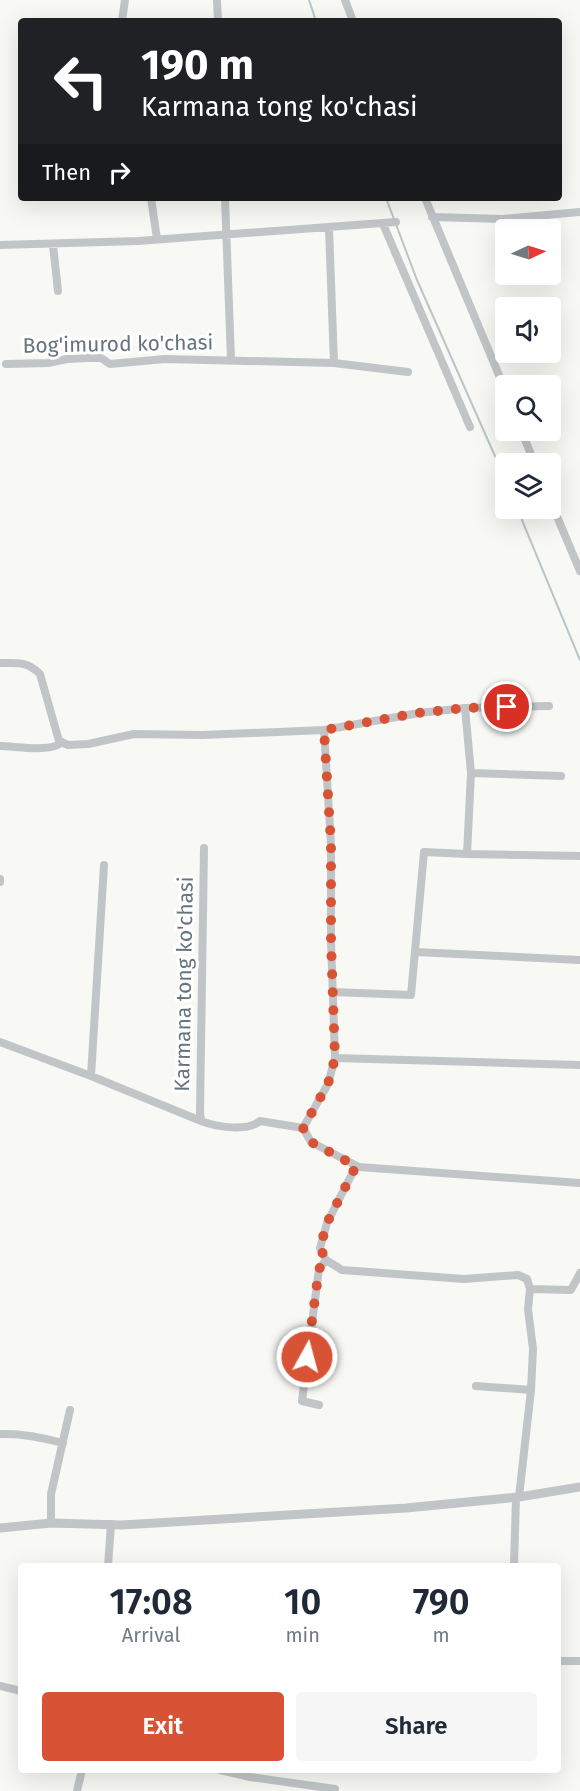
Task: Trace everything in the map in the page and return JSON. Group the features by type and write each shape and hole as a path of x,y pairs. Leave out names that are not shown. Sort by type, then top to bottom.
{"street":[{"path":"122,18 125,0"},
{"path":"217,0 218,18"},
{"path":"151,201 157,239"},
{"name":"Bog'imurod ko'chasi","path":"225,201 231,359"},
{"path":"426,201 499,375"},
{"path":"432,217 503,219 580,212"},
{"path":"0,245 53,245 157,239 396,222"},
{"path":"383,224 470,427"},
{"path":"329,228 334,363"},
{"path":"53,245 58,291"},
{"name":"Bog'imurod ko'chasi","path":"6,364 48,363 88,358 101,358 110,364 165,359 231,359 334,363 408,372"},
{"path":"558,519 580,571"},
{"path":"0,663 21,663 32,666 40,674 59,741 68,745 88,744 134,734 203,735 324,730 418,713 465,708 549,706"},
{"path":"465,708 471,773 467,854"},
{"path":"324,730 331,844 331,941 335,1058 328,1084 303,1128 311,1142 356,1166 580,1183"},
{"path":"0,746 47,748 58,747 63,742"},
{"path":"471,773 561,776"},
{"name":"Karmana tong ko'chasi","path":"201,1121 204,848"},
{"path":"333,992 411,995 424,852 580,856"},
{"path":"91,1076 104,865"},
{"path":"416,951 580,960"},
{"name":"Karmana tong ko'chasi","path":"0,1042 211,1125 255,1126 260,1121 303,1128"},
{"path":"335,1058 580,1065"},
{"path":"356,1166 327,1223 320,1248 326,1260 342,1270 464,1279 518,1275 527,1280 530,1289 528,1309 533,1349 531,1390 517,1497 514,1563"},
{"path":"319,1405 302,1401 319,1269 326,1260"},
{"path":"530,1289 571,1290 580,1273"},
{"path":"476,1386 531,1390"},
{"path":"51,1523 51,1494 70,1410"},
{"path":"0,1434 16,1433 39,1436 63,1443"},
{"path":"0,1528 51,1523 111,1524 406,1508 517,1497 580,1486"},
{"path":"108,1563 111,1524"},
{"path":"561,1661 580,1661"},
{"path":"0,1686 18,1690"},
{"path":"77,1791 81,1773"},
{"path":"233,1773 335,1789"}],"waterway":[{"path":"309,0 315,18"},
{"path":"387,201 417,280 495,456"},
{"path":"522,519 580,660"}],"route":[{"path":"307,1357 319,1269 326,1260 320,1248 327,1223 356,1166 311,1142 303,1128 328,1084 335,1058 331,941 331,844 324,730 418,713 465,708 507,707"}]}
